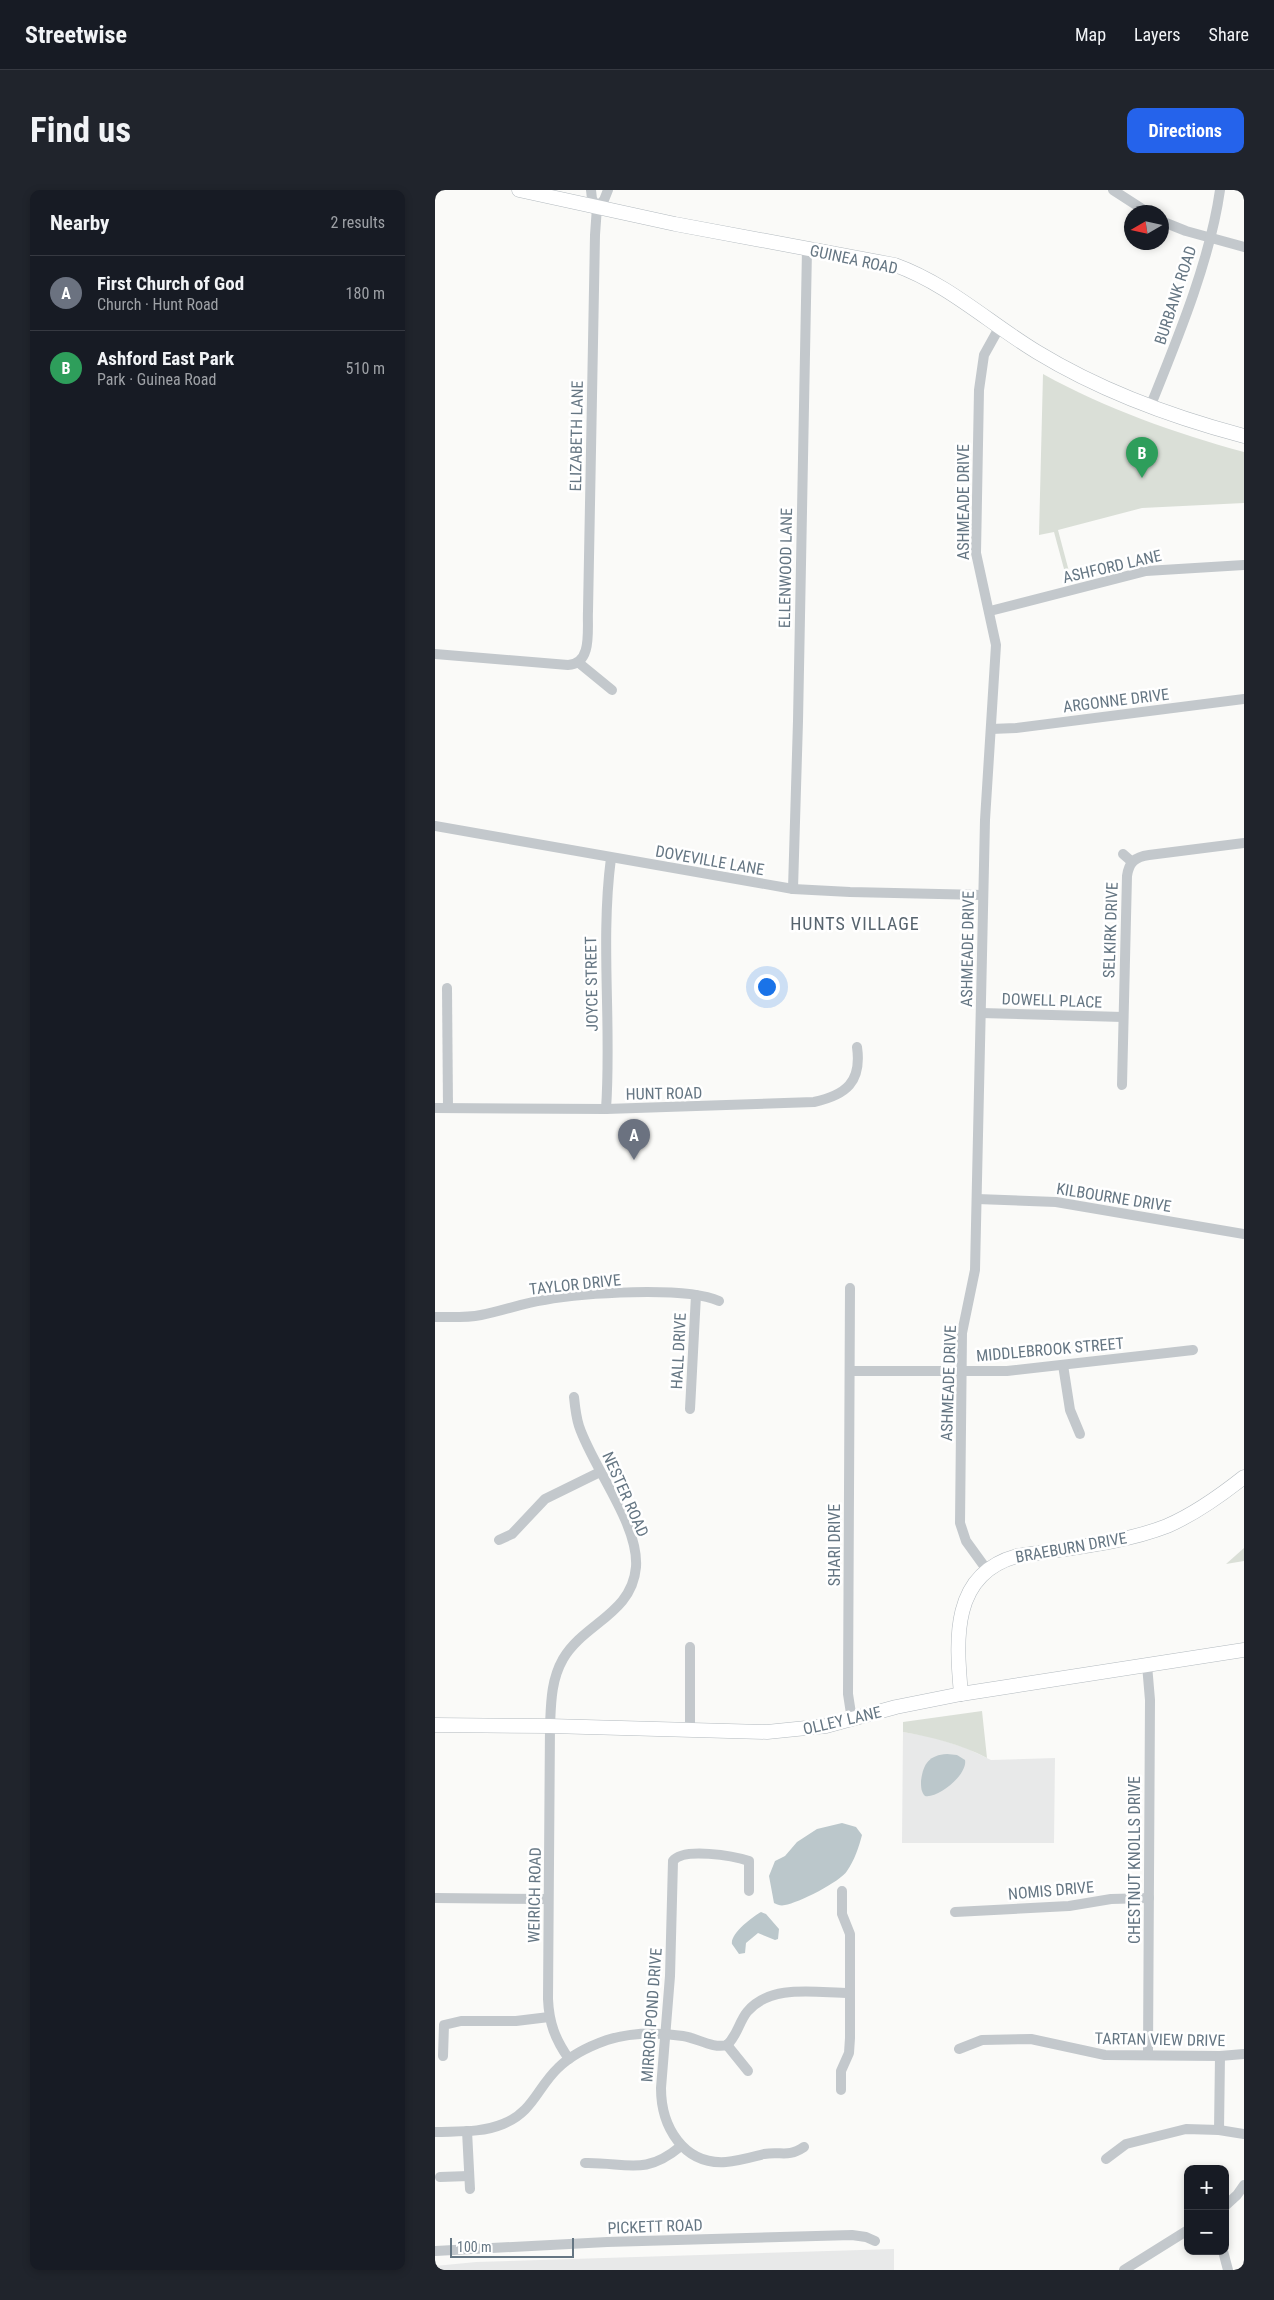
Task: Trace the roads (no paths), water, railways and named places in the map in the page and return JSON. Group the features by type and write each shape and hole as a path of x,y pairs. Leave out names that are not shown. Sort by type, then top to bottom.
{"main road":[{"name":"GUINEA ROAD","path":"519,190 807,249 878,261 912,271 945,289 999,328 1065,368 1150,407 1244,436"},
{"name":"BRAEBURN DRIVE","path":"961,1694 961,1614 968,1593 987,1570 1001,1561 1017,1556 1125,1538 1168,1526 1200,1509 1244,1477"},
{"name":"OLLEY LANE","path":"435,1725 767,1732 798,1730 826,1726 896,1707 961,1694 1244,1650"}],"street":[{"name":"ELIZABETH LANE","path":"579,663 586,652 588,611 597,207 592,199 591,190"},
{"name":"ELIZABETH LANE","path":"597,207 604,200 608,190"},
{"path":"1113,190 1136,205"},
{"name":"BURBANK ROAD","path":"1150,407 1190,303 1209,238 1220,190"},
{"path":"1169,224 1209,238 1244,247"},
{"name":"ELLENWOOD LANE","path":"793,889 807,249"},
{"name":"ASHMEADE DRIVE","path":"987,1570 966,1541 960,1523 961,1372 962,1334 975,1270 983,895 996,645 976,553 979,390 984,356 999,328"},
{"name":"ASHFORD LANE","path":"989,611 1146,570 1244,564"},
{"path":"435,654 568,665 579,663 611,690"},
{"name":"ARGONNE DRIVE","path":"991,729 1016,728 1244,699"},
{"name":"DOVEVILLE LANE","path":"437,824 611,858 793,889 983,895"},
{"name":"SELKIRK DRIVE","path":"1122,1085 1127,876 1131,861 1149,854 1244,842"},
{"path":"1123,854 1131,861"},
{"name":"JOYCE STREET","path":"606,1109 608,1080 605,958 606,901 611,858"},
{"path":"447,988 448,1108"},
{"name":"DOWELL PLACE","path":"981,1013 1123,1017"},
{"name":"HUNT ROAD","path":"435,1108 606,1109 797,1104 826,1100 839,1093 854,1079 860,1064 857,1048"},
{"name":"KILBOURNE DRIVE","path":"977,1199 1056,1202 1244,1231"},
{"name":"SHARI DRIVE","path":"850,1288 848,1694 852,1720"},
{"name":"TAYLOR DRIVE","path":"435,1317 458,1318 481,1315 544,1300 575,1296 639,1293 696,1295 719,1301"},
{"name":"HALL DRIVE","path":"690,1409 696,1295"},
{"name":"MIDDLEBROOK STREET","path":"850,1371 1007,1371 1193,1350"},
{"path":"1063,1365 1069,1410 1080,1434"},
{"name":"NESTER ROAD","path":"550,1726 553,1684 562,1660 579,1638 619,1606 629,1592 635,1573 636,1556 632,1538 579,1428 574,1396"},
{"path":"499,1540 512,1534 545,1499 600,1472"},
{"path":"690,1647 690,1730"},
{"name":"CHESTNUT KNOLLS DRIVE","path":"1147,1666 1151,1700 1148,2055"},
{"name":"WEIRICH ROAD","path":"550,1726 549,2017 557,2043 569,2059"},
{"name":"MIRROR POND DRIVE","path":"681,2146 669,2126 662,2104 671,1976 671,1867 674,1859 680,1855 689,1854 728,1855 749,1861 749,1891"},
{"path":"841,2090 841,2071 850,2048 851,1934 842,1914 842,1892"},
{"path":"435,1898 548,1899"},
{"name":"NOMIS DRIVE","path":"955,1912 1069,1906 1111,1899 1149,1898"},
{"path":"727,2045 747,2012 766,1997 783,1993 850,1993"},
{"path":"443,2056 444,2026 461,2021 521,2021 549,2017"},
{"path":"435,2132 489,2129 519,2115 534,2101 557,2068 595,2045 620,2037 650,2033 666,2034 684,2036 717,2046 727,2045"},
{"name":"TARTAN VIEW DRIVE","path":"959,2049 982,2040 1031,2039 1096,2054 1220,2056 1244,2054"},
{"path":"727,2045 747,2071"},
{"path":"1219,2130 1220,2056"},
{"path":"1106,2159 1126,2144 1186,2129 1219,2130 1244,2134"},
{"path":"467,2131 470,2189"},
{"path":"585,2163 604,2162 618,2166 646,2166 663,2160 681,2146 702,2158 726,2162 771,2153 793,2154 804,2147"},
{"path":"440,2177 469,2176"},
{"path":"1229,2202 1244,2185"},
{"path":"1124,2270 1184,2232"},
{"name":"PICKETT ROAD","path":"435,2251 607,2242 852,2235 866,2237 875,2241"},
{"path":"1224,2255 1228,2270"}],"place":[{"name":"Ashford East Park","path":"1142,478"},
{"name":"First Church of God","path":"634,1160"}],"district":[{"name":"HUNTS VILLAGE","path":"855,924"}]}
